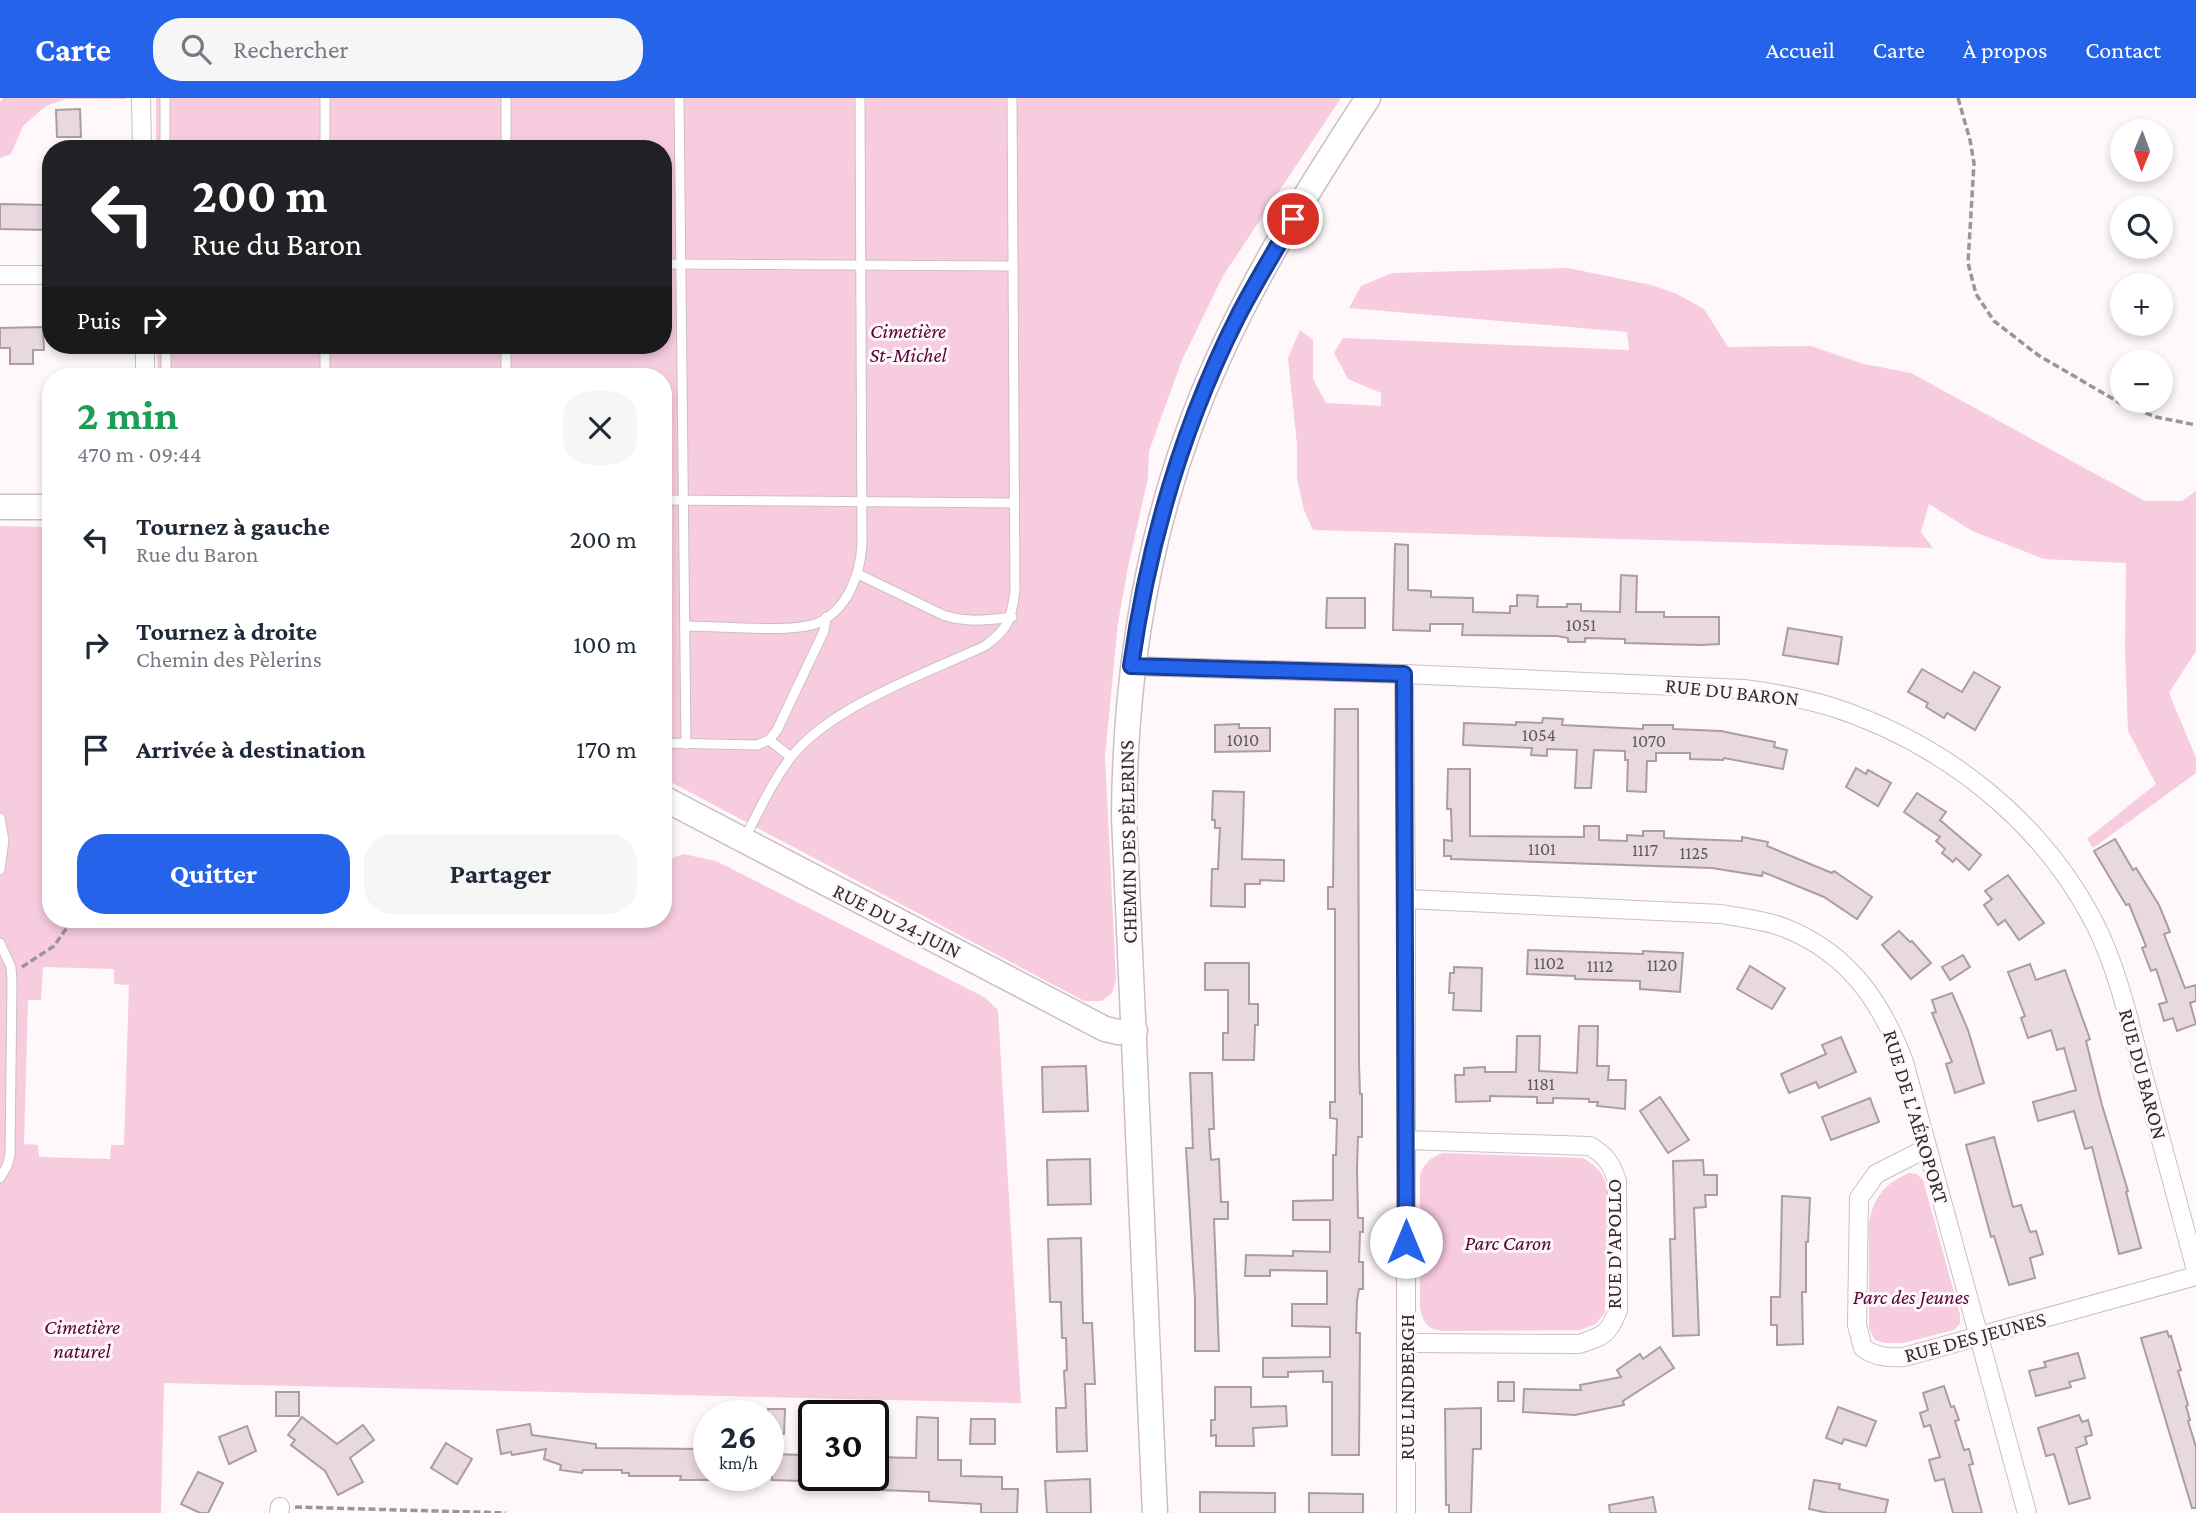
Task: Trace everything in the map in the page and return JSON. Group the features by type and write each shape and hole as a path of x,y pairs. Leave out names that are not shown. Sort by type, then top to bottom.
{"street":[{"path":"141,98 142,140"},
{"name":"CHEMIN DES PÈLERINS","path":"1155,1513 1124,817 1125,740 1131,666 1160,524 1195,412 1239,315 1319,174 1368,98"},
{"path":"0,275 42,275"},
{"path":"0,507 42,507"},
{"name":"RUE DU BARON","path":"1131,666 1701,686 1789,696 1830,706 1917,742 1989,793 2029,830 2056,862 2096,926 2123,999 2196,1269"},
{"name":"RUE LINDBERGH","path":"1404,674 1406,1513"},
{"name":"RUE DU 24-JUIN","path":"672,804 1105,1029 1118,1032 1135,1031"},
{"name":"RUE DE L'AÉROPORT","path":"1406,899 1721,914 1784,928 1813,942 1859,980 1876,1001 1892,1031 1903,1062 2027,1513"},
{"name":"RUE D'APOLLO","path":"1406,1140 1590,1146 1602,1153 1612,1164 1617,1181 1618,1284 1618,1310 1611,1329 1596,1339 1579,1344 1407,1343"},
{"name":"RUE DES JEUNES","path":"1927,1149 1876,1174 1859,1198 1857,1325 1863,1348 1871,1354 1889,1358 1904,1357 2196,1276"}],"lane":[{"path":"164,98 165,140"},
{"path":"325,98 325,140"},
{"path":"506,98 506,140"},
{"path":"679,98 686,744"},
{"path":"685,626 796,628 816,624 839,606 858,575 862,545 860,98"},
{"path":"743,841 778,777 808,738 832,720 861,704 985,646 1003,632 1012,617 1015,591 1012,98"},
{"path":"672,264 1013,266"},
{"path":"672,500 1014,503"},
{"path":"858,575 957,620 978,621 1012,617"},
{"path":"672,743 757,745 769,740 777,730 824,631 826,617"},
{"path":"769,740 791,757"},
{"path":"0,818 4,840 0,870"},
{"path":"0,943 11,967 10,1155 8,1166 0,1178"}],"path":[{"path":"1958,98 1974,163 1968,263 1976,294 1994,321 2038,355 2120,403 2155,416 2196,425"},
{"path":"11,973 54,946 67,928"},
{"path":"279,1510 506,1513"}],"green space":[{"path":"3,98 126,99 66,99 46,106 23,126 11,154 0,158 0,102"},
{"name":"Cimetière St-Michel","path":"156,98 1341,98 1223,276 1182,360 1149,451 1148,478 1118,623 1105,756 1116,980 1112,993 1102,1001 1084,1001 672,783 672,368 158,368 157,354 672,354 672,140 156,140"},
{"path":"1568,268 1651,285 1675,293 1704,309 1728,347 1811,346 1864,364 1911,373 2145,501 2182,501 2196,491 2196,651 2169,693 2196,758 2196,773 2093,848 2087,839 2156,784 2128,731 2126,563 2044,559 1972,531 1929,504 1921,532 1933,548 1313,530 1304,510 1297,478 1297,445 1288,358 1300,330 1313,340 1313,379 1326,403 1381,406 1381,393 1348,379 1334,353 1343,338 1629,350 1627,332 1349,308 1361,286 1392,273"},
{"name":"Cimetière naturel","path":"0,526 42,527 42,928 672,928 672,858 683,854 716,861 984,997 998,1010 1021,1403 164,1383 161,1513 0,1513","holes":["43,967 114,969 114,984 129,985 124,1145 111,1145 110,1159 39,1157 38,1145 24,1144 28,1000 41,1000"]},
{"name":"Parc Caron","path":"1443,1153 1583,1158 1598,1170 1607,1187 1605,1313 1596,1324 1580,1330 1443,1331 1433,1329 1427,1324 1420,1307 1420,1175 1428,1161"},
{"name":"Parc des Jeunes","path":"1909,1173 1917,1174 1923,1180 1960,1314 1960,1323 1954,1330 1903,1343 1885,1343 1875,1340 1869,1329 1869,1223 1882,1192"}],"building":[{"path":"80,109 81,137 57,137 56,110"},
{"path":"0,204 42,205 42,230 0,229"},
{"path":"42,327 42,350 33,350 33,364 10,364 10,348 0,348 0,328"},
{"path":"1395,544 1408,545 1408,590 1431,591 1431,597 1473,598 1473,612 1510,613 1510,606 1517,606 1517,595 1538,596 1537,607 1581,604 1581,611 1620,612 1621,575 1637,576 1636,612 1664,612 1664,617 1719,617 1719,644 1625,643 1625,639 1585,638 1585,642 1568,642 1568,638 1557,636 1462,635 1463,624 1430,624 1430,631 1393,630"},
{"path":"1327,598 1365,598 1365,628 1326,628"},
{"path":"1788,628 1842,637 1838,664 1783,655"},
{"path":"1922,669 1962,692 1974,672 2000,687 1975,730 1947,713 1944,718 1926,707 1928,703 1908,692"},
{"path":"1335,709 1358,709 1359,1063 1362,1137 1358,1137 1357,1168 1358,1218 1363,1218 1359,1262 1363,1262 1363,1289 1359,1289 1357,1300 1356,1333 1360,1333 1359,1455 1332,1455 1332,1382 1323,1382 1323,1371 1288,1372 1288,1377 1263,1377 1263,1358 1330,1357 1330,1327 1292,1326 1292,1304 1327,1304 1327,1271 1270,1270 1270,1276 1245,1276 1246,1255 1293,1256 1293,1251 1330,1252 1330,1220 1293,1220 1293,1201 1333,1200 1333,1155 1336,1155 1337,1119 1330,1118 1330,1102 1335,1102 1335,909 1328,909 1328,887 1333,887"},
{"path":"1543,718 1563,719 1562,725 1643,729 1643,725 1673,725 1673,729 1721,731 1775,742 1774,747 1787,750 1783,769 1724,758 1690,759 1690,753 1656,753 1656,761 1647,761 1646,792 1627,791 1628,760 1625,760 1625,751 1594,750 1591,788 1575,788 1577,750 1547,749 1547,756 1531,755 1532,748 1463,745 1464,723 1516,725 1516,722 1542,723"},
{"path":"1239,724 1239,728 1270,728 1270,751 1215,752 1215,725"},
{"path":"1856,768 1866,774 1868,770 1891,783 1878,806 1846,787"},
{"path":"1448,769 1470,769 1470,836 1584,837 1584,826 1599,826 1599,840 1627,841 1627,835 1643,836 1643,831 1664,831 1664,838 1742,841 1742,837 1768,842 1767,846 1832,873 1834,871 1872,897 1857,919 1824,897 1763,872 1762,876 1712,868 1451,859 1451,856 1444,856 1444,840 1452,841 1451,809 1447,809"},
{"path":"1213,791 1244,792 1242,859 1284,860 1284,881 1260,880 1260,884 1245,884 1245,907 1211,906 1212,869 1218,869 1220,828 1215,828 1215,820 1212,820"},
{"path":"1917,793 1946,812 1940,820 1981,855 1969,870 1956,858 1953,862 1942,853 1945,849 1936,841 1940,837 1904,812"},
{"path":"2115,839 2133,870 2136,868 2159,905 2170,932 2164,934 2185,988 2196,985 2196,1001 2190,1003 2196,1024 2177,1031 2173,1018 2164,1021 2159,1004 2167,1002 2156,969 2151,971 2142,948 2146,946 2129,904 2126,905 2094,851"},
{"path":"2008,875 2044,923 2019,940 2005,920 1998,925 1984,905 1992,899 1985,891"},
{"path":"1899,931 1912,941 1931,963 1911,979 1882,945"},
{"path":"1528,950 1683,953 1680,992 1640,989 1640,981 1527,974"},
{"path":"1963,955 1970,967 1950,980 1942,967"},
{"path":"1205,963 1249,963 1249,1004 1258,1004 1254,1060 1223,1060 1223,1033 1228,1033 1228,990 1205,990"},
{"path":"2030,964 2036,980 2065,970 2090,1039 2086,1041 2141,1248 2119,1254 2092,1147 2085,1149 2074,1111 2038,1121 2033,1102 2076,1090 2064,1048 2057,1050 2051,1030 2028,1038 2021,1018 2025,1016 2008,972"},
{"path":"1750,966 1785,988 1772,1009 1737,989"},
{"path":"1454,967 1482,968 1481,1011 1453,1010 1454,993 1449,993 1450,973 1454,973"},
{"path":"1952,993 1968,1030 1984,1083 1955,1093 1946,1064 1952,1062 1932,1013 1936,1012 1932,1000"},
{"path":"1579,1026 1598,1026 1597,1066 1609,1066 1608,1080 1626,1080 1625,1109 1597,1106 1598,1102 1589,1102 1589,1099 1553,1098 1553,1103 1537,1103 1537,1097 1490,1096 1490,1101 1456,1102 1455,1075 1464,1075 1464,1068 1485,1067 1485,1072 1516,1072 1517,1036 1540,1036 1539,1071 1577,1073"},
{"path":"1841,1037 1856,1072 1819,1088 1816,1082 1789,1093 1781,1074 1826,1054 1822,1045"},
{"path":"1086,1066 1088,1111 1043,1112 1042,1067"},
{"path":"1190,1073 1212,1073 1214,1129 1209,1129 1211,1160 1219,1159 1221,1202 1228,1202 1228,1219 1214,1219 1219,1351 1195,1351 1195,1299 1186,1148 1193,1148"},
{"path":"1660,1097 1689,1140 1668,1153 1640,1111"},
{"path":"1870,1098 1879,1122 1831,1140 1822,1117"},
{"path":"1994,1137 2013,1207 2021,1205 2030,1232 2036,1231 2043,1254 2030,1258 2035,1278 2009,1285 1994,1236 1991,1237 1966,1145"},
{"path":"1090,1159 1091,1204 1048,1205 1047,1160"},
{"path":"1703,1160 1704,1175 1717,1175 1717,1195 1705,1195 1706,1207 1694,1208 1699,1335 1673,1336 1670,1239 1675,1239 1673,1161"},
{"path":"1782,1196 1810,1198 1806,1242 1806,1292 1802,1292 1803,1344 1777,1345 1777,1325 1771,1325 1771,1297 1780,1297"},
{"path":"1081,1238 1083,1323 1092,1323 1095,1384 1085,1384 1087,1451 1057,1452 1056,1408 1066,1408 1066,1338 1062,1338 1061,1302 1050,1302 1048,1239"},
{"path":"2167,1331 2181,1370 2178,1371 2196,1447 2196,1508 2192,1508 2141,1338"},
{"path":"1660,1347 1674,1368 1623,1401 1624,1405 1575,1415 1523,1412 1524,1389 1581,1390 1580,1385 1621,1377 1617,1370 1640,1354 1643,1359"},
{"path":"2078,1353 2085,1378 2069,1382 2071,1387 2036,1396 2029,1371 2046,1367 2044,1362"},
{"path":"1498,1382 1514,1382 1514,1401 1498,1401"},
{"path":"1944,1386 1959,1420 1955,1421 1964,1450 1969,1449 1973,1464 1969,1465 1982,1513 1953,1513 1944,1479 1935,1481 1929,1460 1940,1457 1930,1425 1924,1427 1920,1413 1928,1410 1923,1393"},
{"path":"1215,1387 1251,1387 1251,1407 1286,1406 1287,1426 1253,1428 1254,1446 1216,1446 1216,1435 1211,1436 1211,1420 1215,1420"},
{"path":"276,1392 299,1392 299,1416 276,1416"},
{"path":"1838,1407 1876,1421 1866,1446 1844,1439 1842,1444 1826,1438"},
{"path":"1481,1408 1481,1449 1473,1449 1471,1513 1449,1513 1449,1505 1446,1505 1445,1409"},
{"path":"2079,1415 2082,1422 2088,1420 2092,1435 2085,1437 2087,1444 2076,1448 2090,1498 2069,1504 2054,1454 2046,1456 2038,1428"},
{"path":"302,1417 337,1444 363,1425 374,1440 350,1458 363,1482 338,1495 325,1471 291,1445 295,1440 288,1435"},
{"path":"917,1417 938,1418 938,1460 961,1460 961,1476 1002,1477 1002,1489 1018,1489 1017,1513 981,1513 981,1504 929,1501 929,1492 889,1490 889,1457 916,1458"},
{"path":"971,1419 995,1419 995,1444 970,1444"},
{"path":"530,1424 532,1435 596,1444 596,1448 693,1449 693,1480 680,1480 681,1476 629,1476 629,1473 622,1473 622,1470 583,1470 582,1473 560,1470 561,1465 544,1459 546,1449 512,1455 511,1452 501,1454 497,1430"},
{"path":"247,1426 256,1451 229,1464 219,1437"},
{"path":"446,1443 472,1459 457,1484 431,1468"},
{"path":"784,1454 798,1455 798,1481 784,1480"},
{"path":"198,1472 223,1483 208,1513 200,1513 181,1504"},
{"path":"1090,1479 1091,1513 1047,1513 1045,1481"},
{"path":"1814,1480 1840,1484 1839,1489 1888,1500 1885,1513 1828,1513 1809,1509"},
{"path":"1200,1492 1275,1493 1275,1513 1200,1513"},
{"path":"1309,1493 1363,1494 1363,1513 1309,1513"},
{"path":"1653,1497 1656,1513 1610,1513 1609,1505"}],"route":[{"path":"1293,219 1239,315 1195,412 1160,524 1131,666 1404,674 1406,1242"}]}
